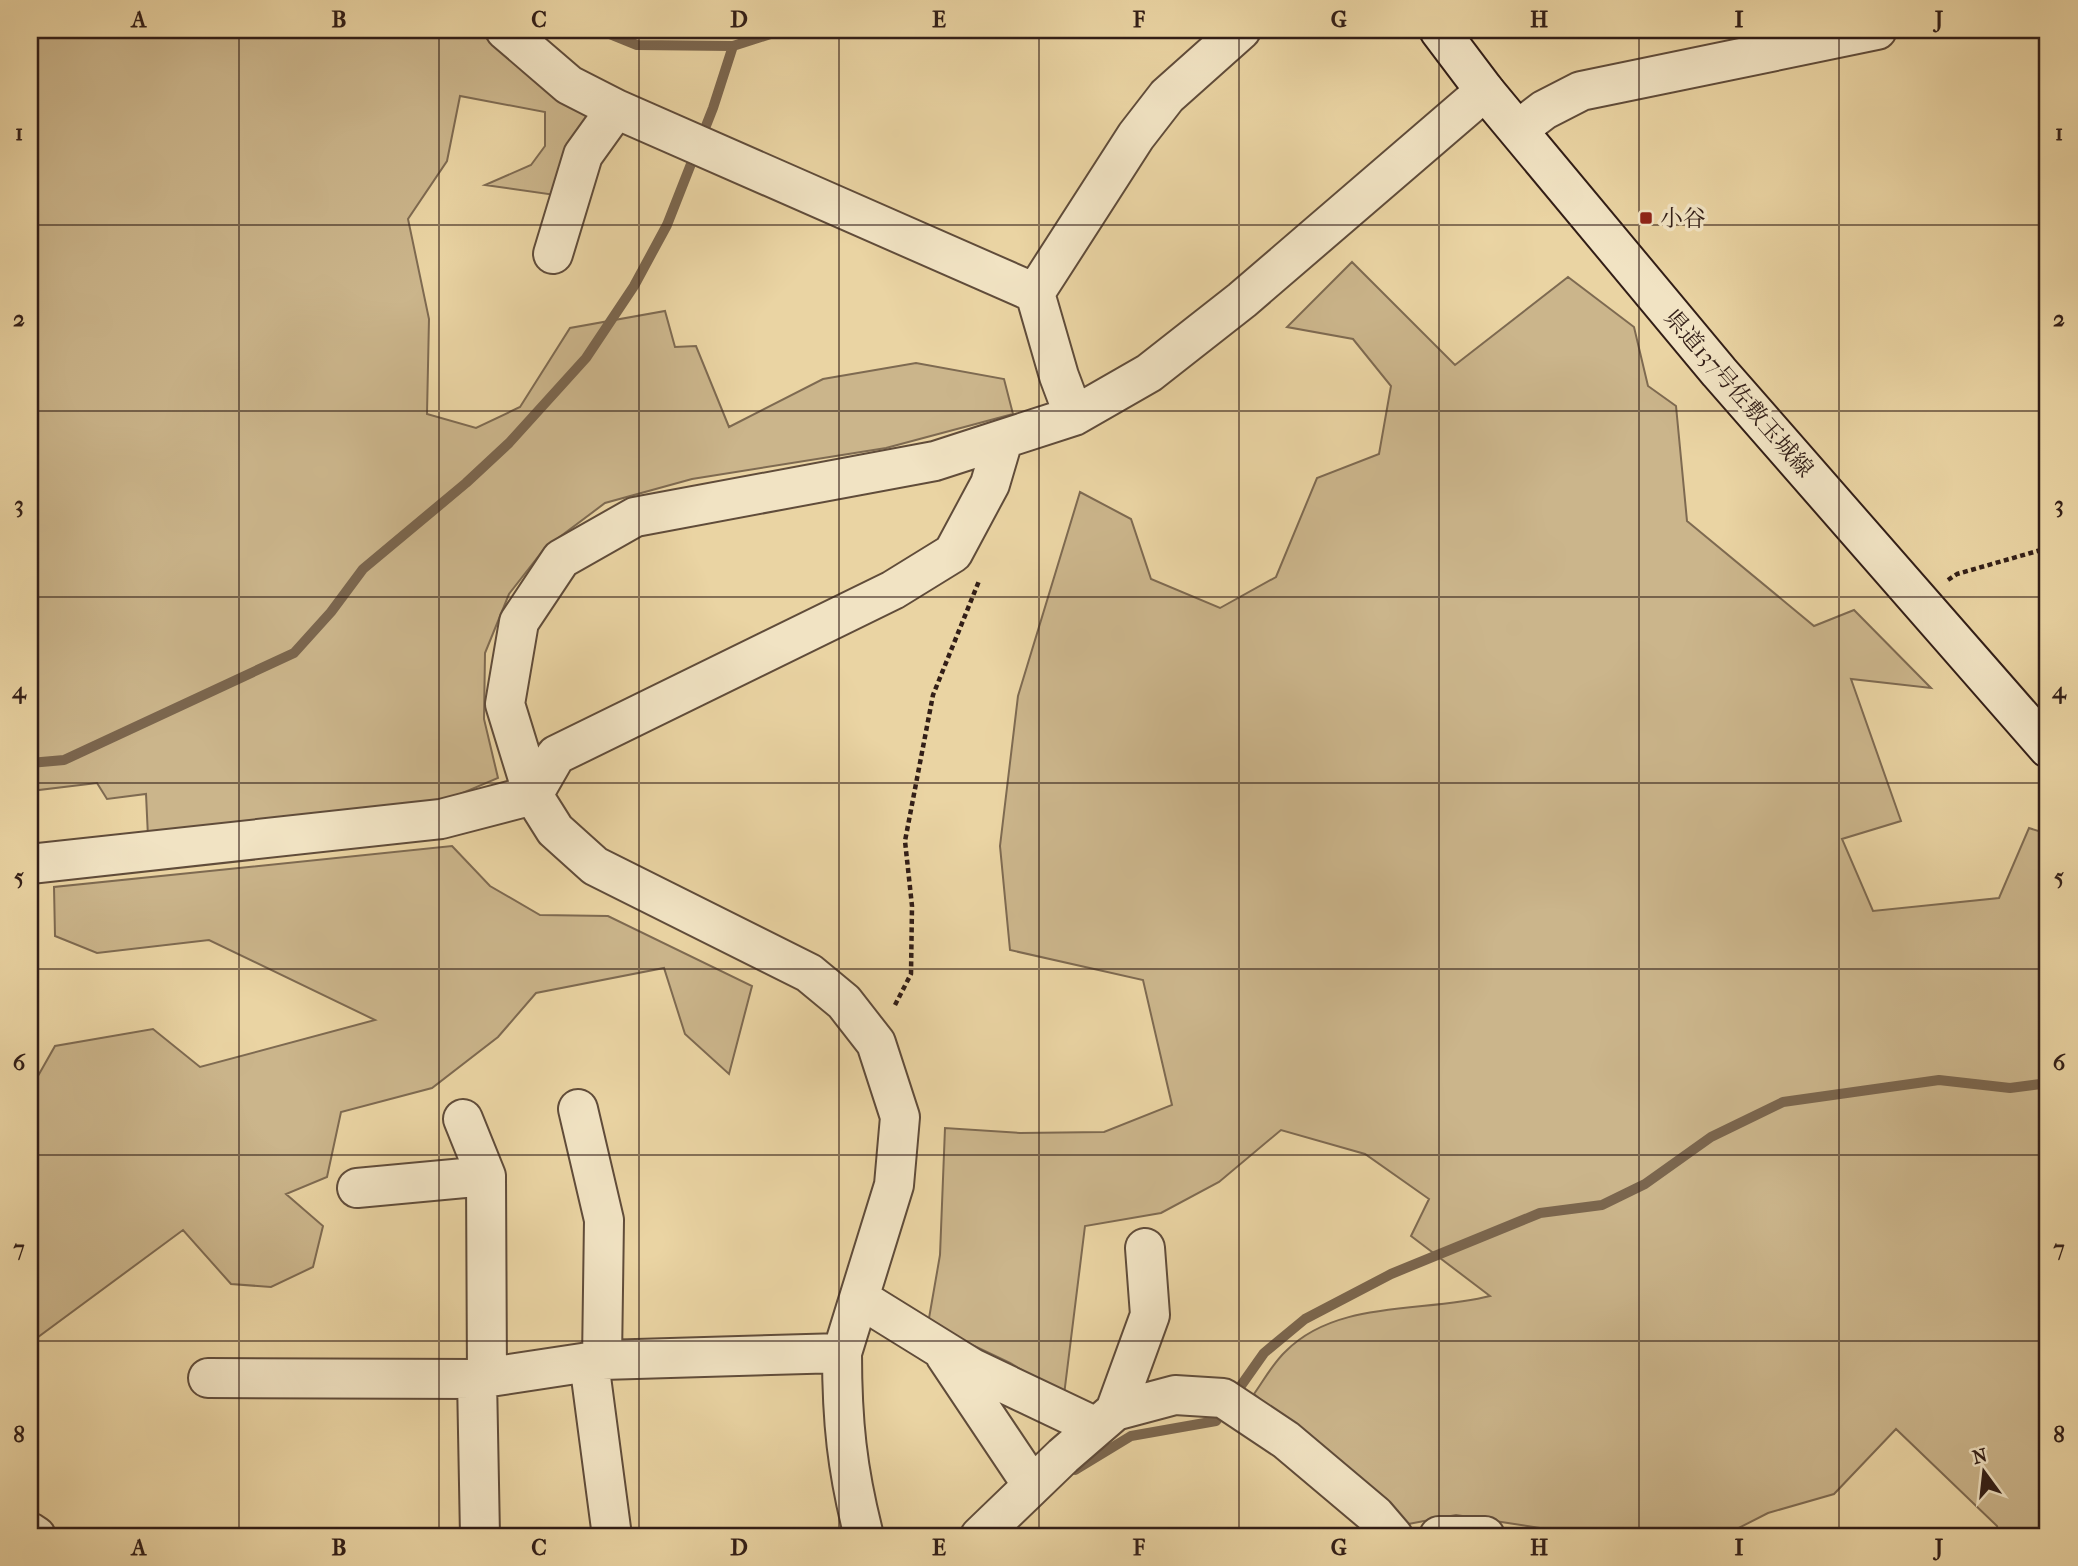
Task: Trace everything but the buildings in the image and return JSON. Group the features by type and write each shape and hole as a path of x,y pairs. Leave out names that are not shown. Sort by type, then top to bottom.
{"street":[{"path":"505,30 569,85 616,109 1035,293"},
{"path":"1074,416 1059,376 1035,293 1136,136 1167,96 1241,30"},
{"name":"県道137号佐敷玉城線","path":"1439,30 1485,91 1719,372 2048,748"},
{"path":"1519,130 1544,110 1581,91 1877,30"},
{"path":"864,1536 849,1480 843,1432 842,1353 894,1185 900,1117 876,1043 844,1002 810,973 595,866 555,830 533,794 505,704 519,622 561,559 635,517 935,461 1074,416 1149,373 1242,300 1485,91"},
{"path":"553,254 583,155 616,109"},
{"path":"30,864 441,818 533,794 556,755 893,590 953,553 990,484 1003,440"},
{"path":"578,1109 604,1220 596,1361 612,1536"},
{"path":"463,1119 486,1176 480,1536"},
{"path":"357,1188 486,1176"},
{"path":"1105,1419 1150,1315 1145,1248"},
{"path":"859,1298 972,1368 1105,1419"},
{"path":"939,1348 1032,1486"},
{"path":"208,1378 482,1379 596,1361 842,1353"},
{"path":"980,1536 1105,1419 1175,1395 1236,1407 1286,1440 1375,1515 1394,1536"},
{"path":"30,1532 36,1536"},
{"path":"1438,1536 1485,1536"}],"path":[{"path":"876,1043 911,974 912,906 905,841 933,695 980,579 959,540"},
{"path":"1924,606 1941,584 1957,574 2048,548"}],"shaded area":[{"path":"30,30 487,30 604,110 555,195 485,185 531,165 545,146 545,112 460,96 447,161 408,219 429,319 427,414 476,428 520,407 570,328 665,311 675,347 696,346 729,427 823,379 916,363 1004,379 1013,414 886,448 692,479 605,503 545,548 509,594 485,653 484,719 498,778 439,803 148,837 146,794 107,799 97,783 30,791"},
{"path":"1352,262 1455,365 1568,277 1634,327 1648,386 1676,406 1687,521 1814,626 1854,610 1931,688 1851,679 1901,821 1842,839 1873,911 1999,898 2029,828 2048,834 2048,1536 1999,1536 1997,1526 1896,1429 1834,1494 1768,1513 1723,1536 1592,1536 1456,1515 1403,1525 1254,1394 1286,1351 1307,1334 1331,1323 1383,1310 1490,1296 1411,1236 1429,1199 1365,1154 1281,1130 1219,1182 1161,1213 1085,1226 1064,1395 1010,1363 928,1324 940,1255 945,1128 1020,1133 1104,1132 1172,1105 1143,980 1010,950 1000,846 1018,696 1080,492 1131,519 1151,579 1220,608 1276,577 1317,478 1379,454 1391,386 1353,339 1287,327"},
{"path":"452,846 490,886 540,915 608,916 752,986 729,1074 685,1034 664,968 536,993 498,1037 432,1088 341,1112 327,1177 286,1194 323,1226 313,1267 271,1287 231,1284 183,1230 30,1343 30,1090 55,1046 153,1029 200,1067 375,1020 209,940 97,953 55,936 54,887"}],"waterway":[{"path":"600,30 637,45 733,46"},
{"path":"30,763 64,760 294,653 331,612 363,569 466,483 509,443 586,358 634,286 667,225 713,108 733,46 783,30"},
{"path":"1075,1470 1131,1436 1216,1421 1264,1353 1305,1319 1391,1274 1540,1213 1602,1205 1645,1184 1711,1137 1783,1102 1939,1080 2010,1088 2048,1083"}],"place":[{"name":"小谷","path":"1646,218"}]}
